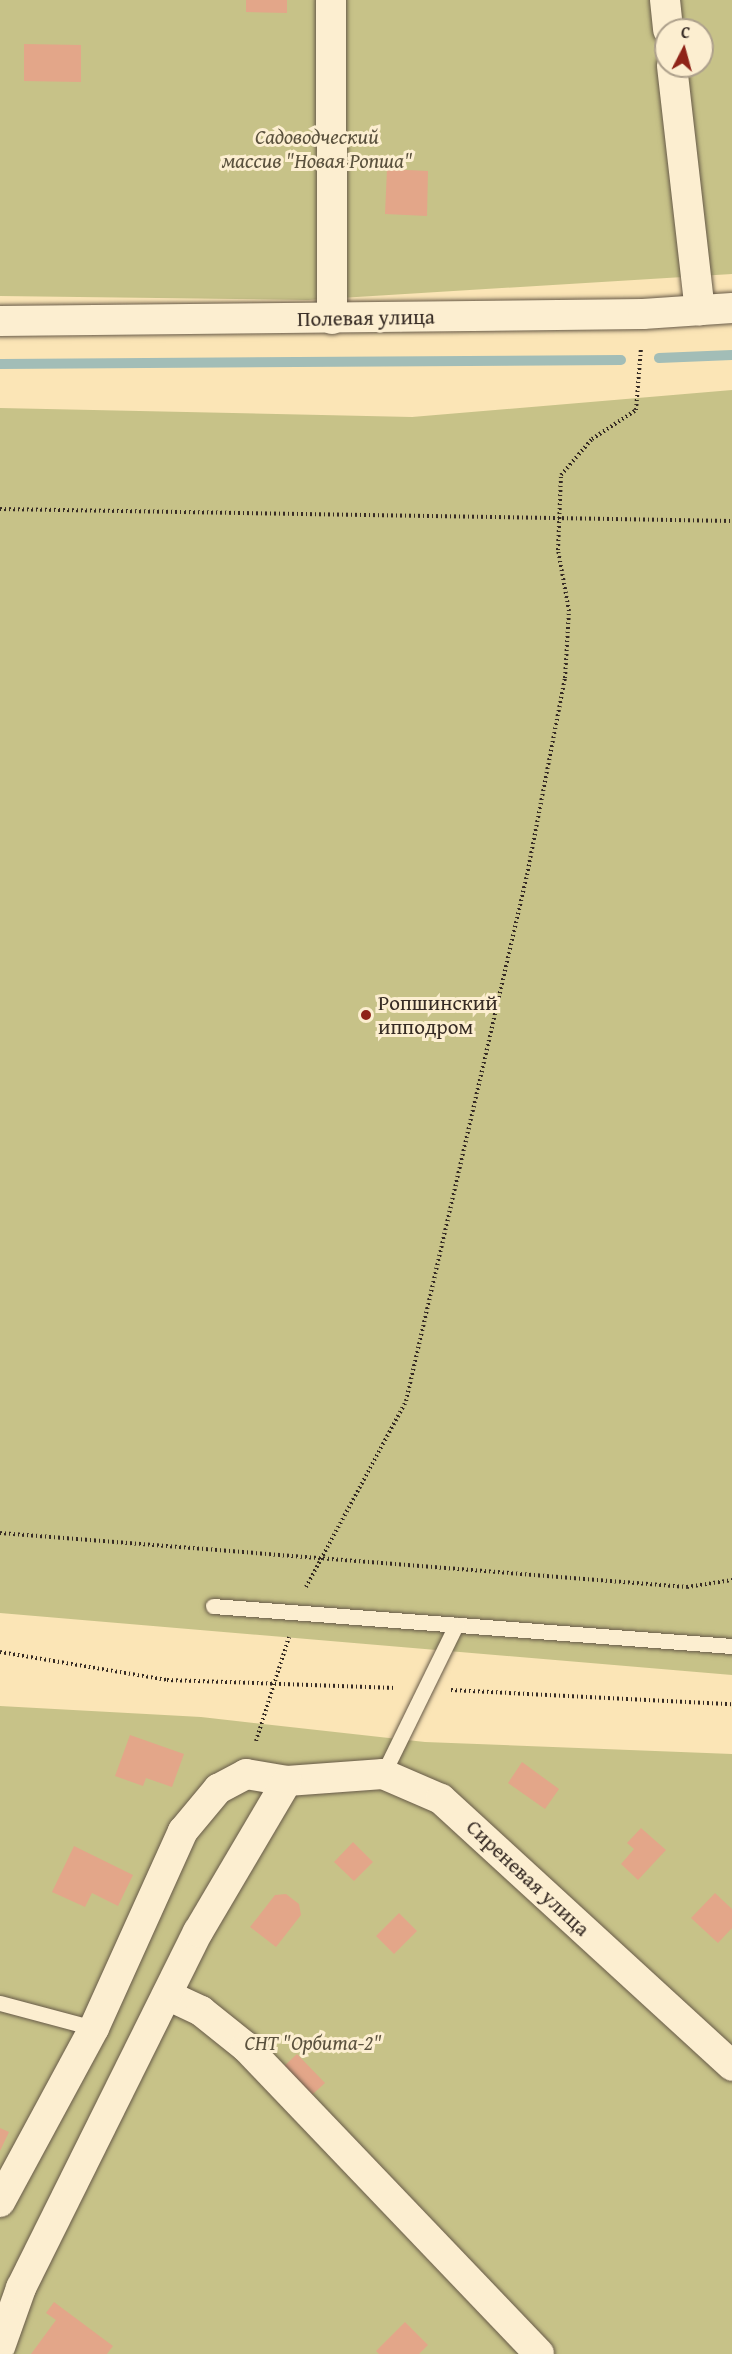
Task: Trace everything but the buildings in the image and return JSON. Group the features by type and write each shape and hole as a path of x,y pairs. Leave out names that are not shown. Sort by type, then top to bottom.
{"street":[{"path":"331,0 332,319"},
{"path":"665,0 667,18"},
{"path":"673,78 700,310"},
{"name":"Полевая улица","path":"0,321 643,314 732,308"},
{"path":"0,2202 94,2028 183,1831 218,1789 246,1773"},
{"name":"Сиреневая улица","path":"246,1773 287,1781 383,1774 441,1799 732,2066"},
{"path":"0,2346 21,2288 167,1995 287,1781"},
{"path":"167,1995 201,2011 246,2047 539,2354"}],"lane":[{"path":"213,1606 732,1646"},
{"path":"383,1774 456,1625"},
{"path":"0,2002 94,2028"}],"path":[{"path":"246,1773 297,1612 322,1558 406,1401 472,1116 565,678 569,611 558,550 561,475 592,439 636,410 643,314"},
{"path":"0,509 732,521"},
{"path":"0,1533 687,1587 732,1580"},
{"path":"0,1652 167,1680 423,1689 732,1704"}],"green space":[{"name":"Садоводческий массив \"Новая Ропша\"","path":"0,0 732,0 732,274 308,300 0,296"},
{"name":"Ропшинский ипподром","path":"732,390 732,1675 0,1613 0,408 412,417"},
{"name":"СНТ \"Орбита-2\"","path":"0,1706 201,1717 425,1742 732,1754 732,2354 0,2354"}],"waterway":[{"path":"659,358 732,355"},
{"path":"0,364 621,360"}],"place":[{"name":"Ропшинский ипподром","path":"366,1015"}]}
